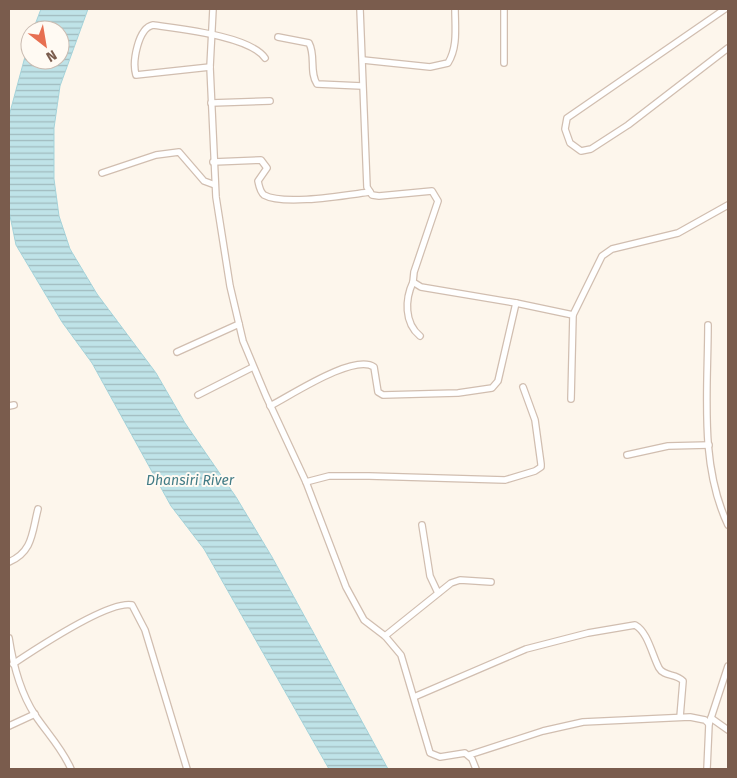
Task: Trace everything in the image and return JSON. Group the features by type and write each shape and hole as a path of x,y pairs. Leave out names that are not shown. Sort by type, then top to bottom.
{"street":[{"path":"213,9 210,67 213,162 228,272 239,324 253,367 306,482 344,582 364,620 384,636 400,655 433,756 440,757 461,753 469,755 543,731 583,722 699,717 728,730"},
{"path":"360,9 367,187 370,192"},
{"path":"362,60 430,67 448,63 454,52 455,9"},
{"path":"504,9 504,63"},
{"path":"725,9 567,118 565,129 570,143 585,151 599,145 655,106 728,48"},
{"path":"210,67 139,76 135,69 142,33 149,26 212,34 253,48 265,58"},
{"path":"278,37 309,43 313,53 314,78 317,84 362,86"},
{"path":"212,102 270,101"},
{"path":"102,173 156,155 179,152 204,181 215,185"},
{"path":"213,162 261,160 267,168 258,181 260,190 265,195 280,198 298,200 370,192 379,196 432,191 437,197 438,205 414,272 408,297 410,327 420,336"},
{"path":"572,399 573,315 580,297 605,252 621,246 678,233 728,205"},
{"path":"413,282 421,287 573,315"},
{"path":"270,406 345,367 369,364 374,367 378,392 383,395 458,393 492,388 498,381 516,303"},
{"path":"177,352 239,324"},
{"path":"708,324 709,445 713,486 728,525"},
{"path":"198,396 253,367"},
{"path":"306,482 329,476 505,480 535,471 541,467 535,420 523,387"},
{"path":"627,455 668,446 709,445"},
{"path":"9,562 20,557 27,549 38,509"},
{"path":"422,524 430,576 438,593"},
{"path":"384,636 455,581 491,582"},
{"path":"13,664 79,622 123,604 132,605 145,630 187,769"},
{"path":"414,697 526,649 636,625 641,630 659,669 666,674 678,676 683,681 680,717"},
{"path":"9,638 13,664 35,714 56,742 71,769"},
{"path":"707,769 710,721 728,666"},
{"path":"9,726 35,714"},
{"path":"469,755 476,769"}],"water":[{"name":"Dhansiri River","path":"41,9 88,9 70,58 70,20 37,20"},
{"name":"Dhansiri River","path":"21,70 66,70 60,86 54,128 54,179 59,216 70,249 97,294 156,373 185,423 236,497 272,557 388,769 329,769 204,549 171,506 92,363 62,322 16,245 9,211 9,116"}]}
